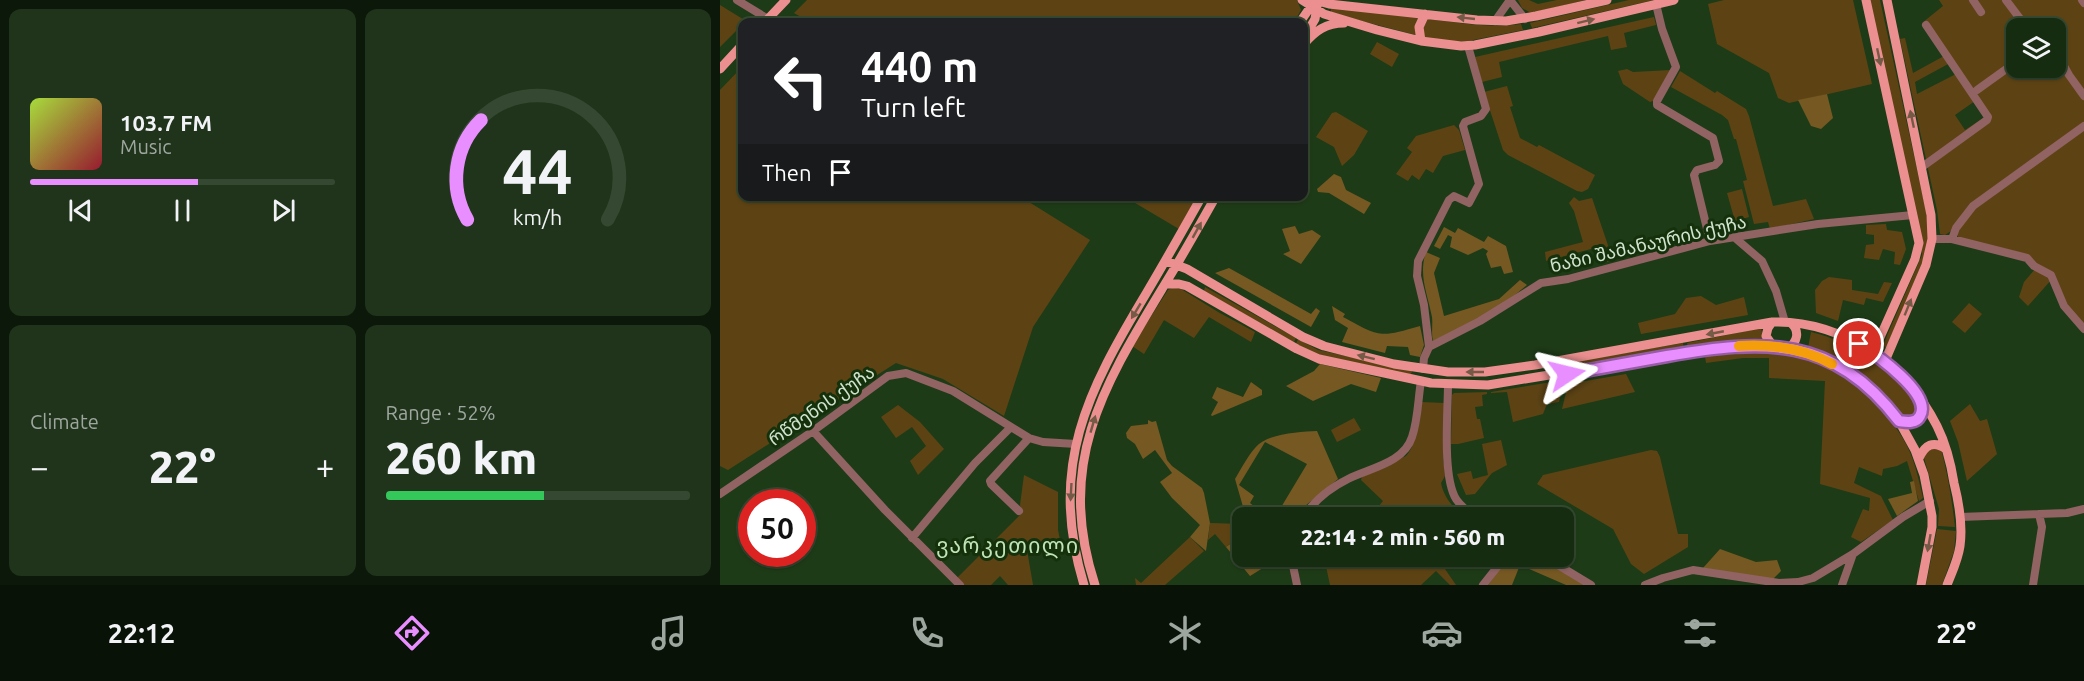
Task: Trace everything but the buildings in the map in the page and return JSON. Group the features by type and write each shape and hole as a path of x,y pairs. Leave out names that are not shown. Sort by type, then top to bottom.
{"main road":[{"path":"769,18 786,0"},
{"path":"1302,0 1315,4 1496,21 1525,19 1607,0"},
{"path":"1315,4 1327,15 1355,23 1421,41 1468,46 1674,0"},
{"path":"1866,0 1919,243 1918,252 1873,353"},
{"path":"1885,362 1926,265 1932,239 1931,215 1922,167 1887,0"},
{"path":"1303,18 1315,4"},
{"path":"1308,31 1315,19 1315,4"},
{"path":"1421,41 1419,27 1425,14"},
{"path":"1525,19 1529,34"},
{"path":"1308,40 1314,33 1334,23 1355,23"},
{"path":"720,69 738,49"},
{"path":"1084,585 1074,542 1071,510 1076,444 1092,393 1111,351 1199,201"},
{"path":"1095,585 1081,511 1083,467 1094,420 1102,398 1131,341 1213,201"},
{"path":"1166,261 1177,264 1303,337 1324,346 1418,368 1485,372 1772,322 1817,327 1838,334 1885,362 1908,384 1937,426 1946,448 1954,479 1960,517 1960,546 1947,585"},
{"path":"1200,294 1201,285 1208,281"},
{"path":"1165,284 1183,285 1319,359 1409,379 1448,384 1488,385 1529,380 1701,350 1750,345 1787,348 1816,356 1849,374 1874,393 1899,421 1919,459 1930,501 1932,527 1922,585"},
{"path":"1772,322 1766,336 1773,346"},
{"path":"1787,348 1797,338 1795,327 1788,322"},
{"path":"1122,333 1131,341"},
{"path":"1546,363 1543,369 1548,377"},
{"path":"1528,366 1533,368 1535,373 1529,380"},
{"path":"1409,379 1415,375 1418,368"},
{"path":"1418,368 1421,381"},
{"path":"1899,421 1910,422 1918,419 1922,413 1921,400"},
{"path":"1919,459 1923,450 1931,444 1939,444 1946,448"}],"street":[{"path":"737,0 762,18"},
{"path":"1496,21 1510,0 1525,19"},
{"path":"1973,0 1981,12"},
{"path":"2006,0 2020,18"},
{"path":"1656,4 1662,29 1676,67 1657,105 1713,138 1719,161 1715,165 1697,170 1694,175 1710,241"},
{"path":"1922,167 1988,117 1926,25"},
{"path":"1418,368 1430,347 1418,276 1418,261 1449,200 1454,196 1469,203 1479,184 1463,126 1465,122 1482,116 1486,109 1468,46"},
{"path":"2066,67 2084,96"},
{"path":"1977,90 2006,69"},
{"path":"1952,239 1956,228 1973,206 2084,126"},
{"name":"ნაზი შამანაურის ქუჩა","path":"1430,347 1480,321 1541,282 1568,279 1710,241 1818,224 1913,216"},
{"path":"1734,237 1762,261 1788,322"},
{"path":"1932,239 1952,239 2027,258 2034,266 2048,272 2054,279 2064,306 2084,329"},
{"name":"რწმენის ქუჩა","path":"720,494 813,431 888,376 906,373 952,392 1029,438 1043,442 1076,444"},
{"path":"1310,507 1335,486 1358,474 1388,463 1405,451 1412,438 1421,381"},
{"path":"1448,384 1448,449 1451,487 1456,499 1465,507"},
{"path":"912,538 975,463 1010,428"},
{"path":"813,431 912,538 960,585"},
{"path":"1020,512 990,481 1029,438"},
{"path":"1645,585 1693,570 1779,583 1814,578 1930,501"},
{"path":"1960,517 2067,513 2084,509"},
{"path":"2034,585 2042,527 2039,514"},
{"path":"1842,585 1852,554"},
{"path":"1293,567 1297,585"},
{"path":"1483,585 1497,567"},
{"path":"1561,567 1591,585"}],"shaded area":[{"path":"807,0 1297,0 1301,10 1296,18 803,18 794,13"},
{"path":"1518,0 1529,0 1538,4 1557,0 1586,0 1531,13 1522,8"},
{"path":"1629,0 1654,0 1532,28 1530,23"},
{"path":"1724,0 1853,0 1872,84 1789,103 1778,98 1769,73 1717,44 1708,4"},
{"path":"1868,0 1880,0 1926,211 1929,235 1925,256 1886,348 1883,345 1922,255"},
{"path":"1939,0 2079,0 2084,7 2084,122 2003,180 1957,221 1951,231 1945,235 1940,234 1937,210 1900,39 1905,38 1913,73 1944,56 1922,23 1943,6","holes":["1950,63 1956,74 1917,94 1915,82","1975,101 1986,116 1965,130 1955,115"]},
{"path":"720,5 741,18 738,18 738,29 720,47"},
{"path":"1331,8 1419,17 1416,23 1416,35 1331,13"},
{"path":"1654,17 1656,25 1624,33 1627,47 1611,50 1608,36 1499,62 1502,77 1482,82 1475,57"},
{"path":"1426,19 1486,25 1521,24 1523,30 1468,41 1451,42 1424,37 1423,27"},
{"path":"1377,42 1399,54 1392,67 1370,54"},
{"path":"1627,69 1633,72 1671,70 1653,101 1650,102 1623,84 1618,71"},
{"path":"738,71 738,201 1027,201 1090,240 1033,327 1004,416 943,379 896,363 728,470 720,466 720,90"},
{"path":"1680,71 1746,109 1773,206 1806,199 1814,219 1770,229 1768,222 1754,224 1743,181 1747,180 1736,139 1734,139 1728,120 1671,87"},
{"path":"1507,86 1513,106 1510,107 1520,138 1537,147 1539,145 1595,175 1588,189 1582,192 1577,191 1508,155 1503,150 1484,92"},
{"path":"1827,94 1833,118 1821,129 1811,126 1798,100"},
{"path":"1336,112 1368,131 1354,155 1342,166 1334,147 1316,137 1332,113"},
{"path":"1454,125 1459,130 1465,150 1443,156 1433,173 1426,169 1419,180 1412,175 1408,181 1396,174 1412,152 1407,148 1416,136"},
{"path":"2084,129 2084,327 2066,306 2054,276 2036,264 1958,237 1957,234 1970,212"},
{"path":"1334,174 1341,177 1346,190 1371,203 1364,214 1329,193 1318,192 1317,189"},
{"path":"1742,189 1749,217 1735,221 1727,193"},
{"path":"1574,197 1579,201 1592,198 1613,260 1607,262 1602,246 1546,261 1545,252 1583,242 1574,211 1569,203"},
{"path":"1132,201 1195,201 1179,229"},
{"path":"1886,224 1887,230 1902,232 1906,249 1900,265 1894,264 1895,252 1883,249 1879,260 1864,258 1866,245 1874,244 1874,235 1866,234 1866,225"},
{"path":"1295,226 1299,234 1312,230 1321,236 1301,264 1283,254 1290,251 1282,229"},
{"path":"1444,227 1455,233 1458,228 1484,242 1488,236 1506,246 1513,272 1504,274 1501,266 1491,268 1486,254 1488,251 1483,248 1468,255 1450,247 1452,237 1448,235 1440,249 1434,246"},
{"path":"1426,252 1440,258 1434,273 1444,316 1499,299 1520,280 1527,285 1498,309 1433,341 1432,317 1423,277"},
{"path":"1229,268 1311,314 1316,308 1320,311 1311,327 1215,273"},
{"path":"2036,268 2052,279 2028,306 2019,297 2024,282"},
{"path":"1829,277 1852,280 1852,290 1878,294 1884,282 1892,283 1883,302 1866,298 1864,305 1843,300 1838,321 1816,313 1815,290 1822,281"},
{"path":"1205,287 1296,338 1294,342 1204,291"},
{"path":"1181,289 1255,332 1251,342 1209,317 1194,338 1164,320 1144,354 1132,346 1168,290"},
{"path":"1701,296 1716,305 1744,297 1748,315 1641,334 1638,323 1675,314 1686,298"},
{"path":"1969,303 1982,314 1965,333 1952,322"},
{"path":"1332,306 1345,314 1343,317 1380,334 1420,326 1424,345 1420,357 1410,355 1408,347 1387,346 1385,353 1342,342 1348,328 1335,320"},
{"path":"1761,328 1764,342 1728,342 1688,349 1687,343"},
{"path":"1811,332 1843,343 1883,369 1918,405 1915,415 1909,418 1902,417 1860,375 1822,353 1808,348"},
{"path":"1298,339 1318,350 1412,372 1410,375 1319,356 1296,344"},
{"path":"1683,343 1684,349 1547,372 1547,366"},
{"path":"1736,352 1772,352 1809,359 1837,371 1863,390 1885,412 1906,444 1913,459 1923,498 1919,501 1907,461 1883,469 1882,476 1859,467 1854,483 1881,496 1893,520 1861,542 1851,537 1863,509 1869,511 1870,498 1820,484 1825,381 1769,378 1769,358 1743,358 1706,363 1705,356"},
{"path":"1320,364 1381,378 1376,392 1351,384 1313,401 1286,386 1314,371"},
{"path":"1626,374 1635,392 1562,409 1568,384"},
{"path":"1564,380 1559,402 1547,404 1543,414 1513,422 1507,392 1491,393 1491,392"},
{"path":"1251,382 1262,390 1262,395 1211,415 1218,402 1212,398 1217,387 1243,397"},
{"path":"1487,392 1482,395 1483,406 1475,407 1484,438 1451,444 1452,395 1454,393"},
{"path":"1420,402 1445,403 1443,456 1445,476 1441,483 1444,493 1454,507 1378,507 1383,501 1361,480 1362,477 1406,456 1413,444"},
{"path":"1970,404 1980,421 1987,419 1997,454 1967,481 1958,442 1950,421"},
{"path":"898,405 920,422 944,449 918,475 910,461 926,446 912,427 896,438 881,417"},
{"path":"1354,418 1361,430 1337,442 1331,430"},
{"path":"1148,420 1156,421 1167,460 1202,488 1210,523 1206,551 1190,537 1200,525 1172,498 1160,482 1172,473 1155,450 1143,459 1135,444 1127,438 1126,433 1131,426 1148,424"},
{"path":"1317,431 1338,479 1304,507 1281,507 1307,464 1265,442 1239,485 1254,496 1250,503 1255,507 1243,507 1235,479 1244,463 1260,443 1275,436"},
{"path":"1501,440 1507,465 1492,473 1475,494 1466,495 1457,474 1471,471 1473,479 1488,475 1482,444"},
{"path":"1935,448 1941,449 1950,488 1955,527 1938,526 1939,509 1924,458 1926,452"},
{"path":"1651,450 1657,451 1660,457 1678,534 1688,534 1688,547 1644,574 1631,564 1613,529 1537,484 1543,475"},
{"path":"1024,475 1058,492 1058,530 1061,545 1027,550 1033,585 1008,585 1000,576 991,585 963,585 957,578 1022,513 1020,505"},
{"path":"1914,481 1918,501 1897,516 1888,499 1912,493 1910,482"},
{"path":"1210,523 1232,524 1232,542 1226,547 1215,534 1208,540"},
{"path":"1937,529 1956,531 1954,551 1942,585 1926,585"},
{"path":"1190,537 1204,551 1165,585 1136,585 1135,578 1141,583"},
{"path":"1232,543 1232,554 1226,547"},
{"path":"1720,549 1756,562 1777,560 1781,571 1773,579 1703,568"},
{"path":"1243,567 1265,567 1250,576"},
{"path":"1326,567 1447,567 1445,569 1456,585 1450,585 1436,571 1421,585 1330,585"},
{"path":"1502,567 1519,567 1512,585 1488,585"},
{"path":"1525,567 1554,567 1587,585 1566,585"}],"slow traffic":[{"path":"1739,346 1763,345 1791,349 1816,356 1832,364"}],"district":[{"name":"ვარკეთილი","path":"1008,545"}],"route":[{"path":"1567,374 1701,350 1750,345 1773,346 1805,352 1836,365 1874,393 1899,421 1910,422 1918,419 1922,408 1921,400 1915,392 1885,362 1859,344"}]}
